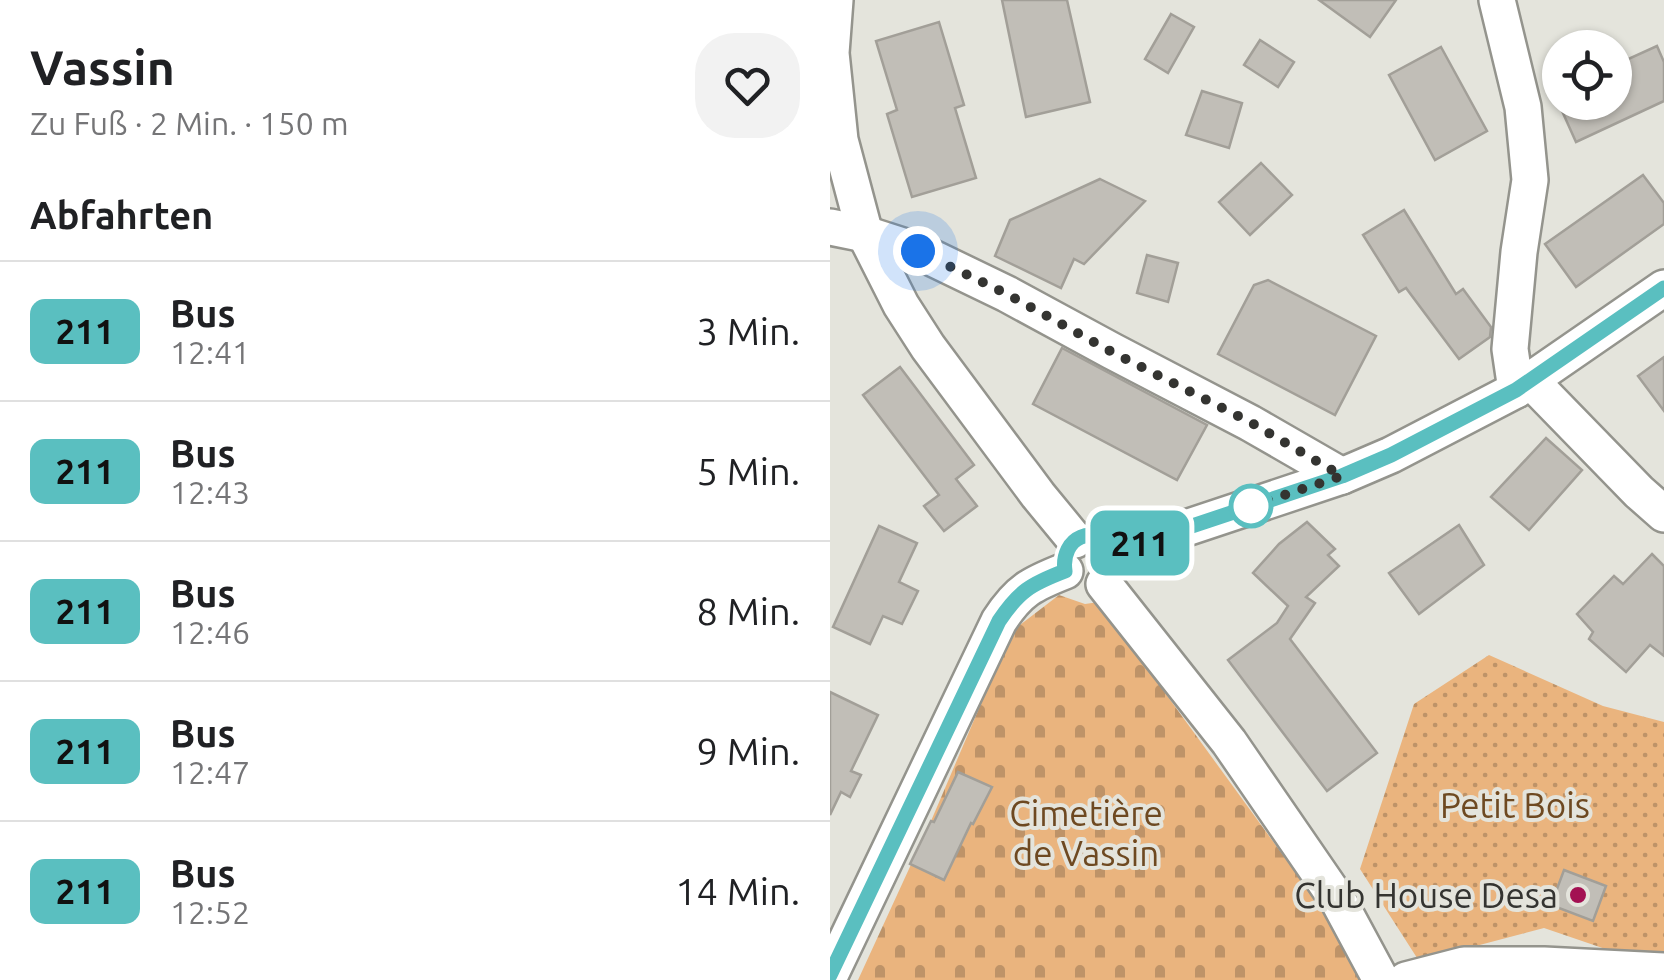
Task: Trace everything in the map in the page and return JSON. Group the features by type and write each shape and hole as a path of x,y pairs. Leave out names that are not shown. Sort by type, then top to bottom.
{"street":[{"path":"835,0 831,53 840,140 865,234 901,305 928,347 1038,495 1070,556 1077,585 1086,588 1109,568 1391,455 1523,385 1664,288"},
{"path":"1497,0 1523,107 1530,180 1510,349 1523,385 1664,514"},
{"path":"830,227 918,251 1007,294 1250,422 1342,476"},
{"path":"830,975 999,621 1020,592 1070,556"},
{"path":"1109,568 1339,902 1382,980"},
{"path":"1406,980 1464,965 1542,972 1664,972"}],"green space":[{"name":"Cimetière de Vassin","path":"1059,595 1085,604 1099,602 1360,961 1365,980 858,980 1012,631"},
{"name":"Petit Bois","path":"1489,655 1603,706 1664,722 1664,969 1544,928 1419,961 1360,869 1414,704"}],"building":[{"path":"1002,0 1067,0 1090,102 1026,117"},
{"path":"1319,0 1396,0 1370,37"},
{"path":"1171,14 1194,27 1168,73 1145,59"},
{"path":"939,22 964,105 955,108 976,178 912,197 887,114 897,110 876,41"},
{"path":"1260,40 1294,62 1278,87 1244,65"},
{"path":"1657,46 1664,62 1664,101 1632,116 1632,57"},
{"path":"1441,47 1487,131 1435,160 1389,75"},
{"path":"1202,91 1242,103 1229,148 1186,135"},
{"path":"1566,120 1623,120 1576,142"},
{"path":"1261,163 1292,195 1250,235 1219,202"},
{"path":"1643,175 1664,203 1664,224 1576,287 1545,244"},
{"path":"1100,179 1145,201 1084,264 1074,259 1061,288 995,256 1010,220"},
{"path":"1404,210 1456,294 1463,289 1491,327 1490,337 1459,359 1406,288 1399,292 1363,235"},
{"path":"1147,255 1178,263 1168,302 1137,293"},
{"path":"1268,280 1376,336 1335,415 1218,354 1254,285"},
{"path":"1062,348 1207,425 1177,480 1033,404"},
{"path":"1664,357 1664,411 1638,376"},
{"path":"900,367 974,465 956,479 977,506 944,531 924,506 939,495 863,395"},
{"path":"1546,438 1582,470 1529,530 1491,497"},
{"path":"1307,522 1335,549 1328,555 1339,566 1306,597 1315,603 1290,639 1377,753 1327,791 1228,660 1277,623 1288,606 1253,573 1279,544"},
{"path":"1459,525 1484,565 1419,614 1389,573"},
{"path":"879,526 917,543 899,582 918,591 902,624 883,616 870,644 833,627"},
{"path":"1652,554 1664,566 1664,656 1650,645 1626,672 1589,639 1593,632 1577,614 1614,576 1623,584"},
{"path":"830,692 878,715 851,771 861,775 850,797 841,792 830,815"},
{"path":"958,772 992,787 944,880 910,864"},
{"name":"Club House Desa","path":"1564,870 1606,886 1593,921 1551,905"}],"bus line":[{"name":"211","path":"830,975 999,621 1020,592 1065,571 1065,554 1075,540 1093,536 1109,544 1114,552 1342,476 1501,398 1664,288"}],"place":[{"name":"Club House Desa","path":"1578,895"}],"route":[{"path":"918,251 1250,422 1342,476 1251,506"}]}
